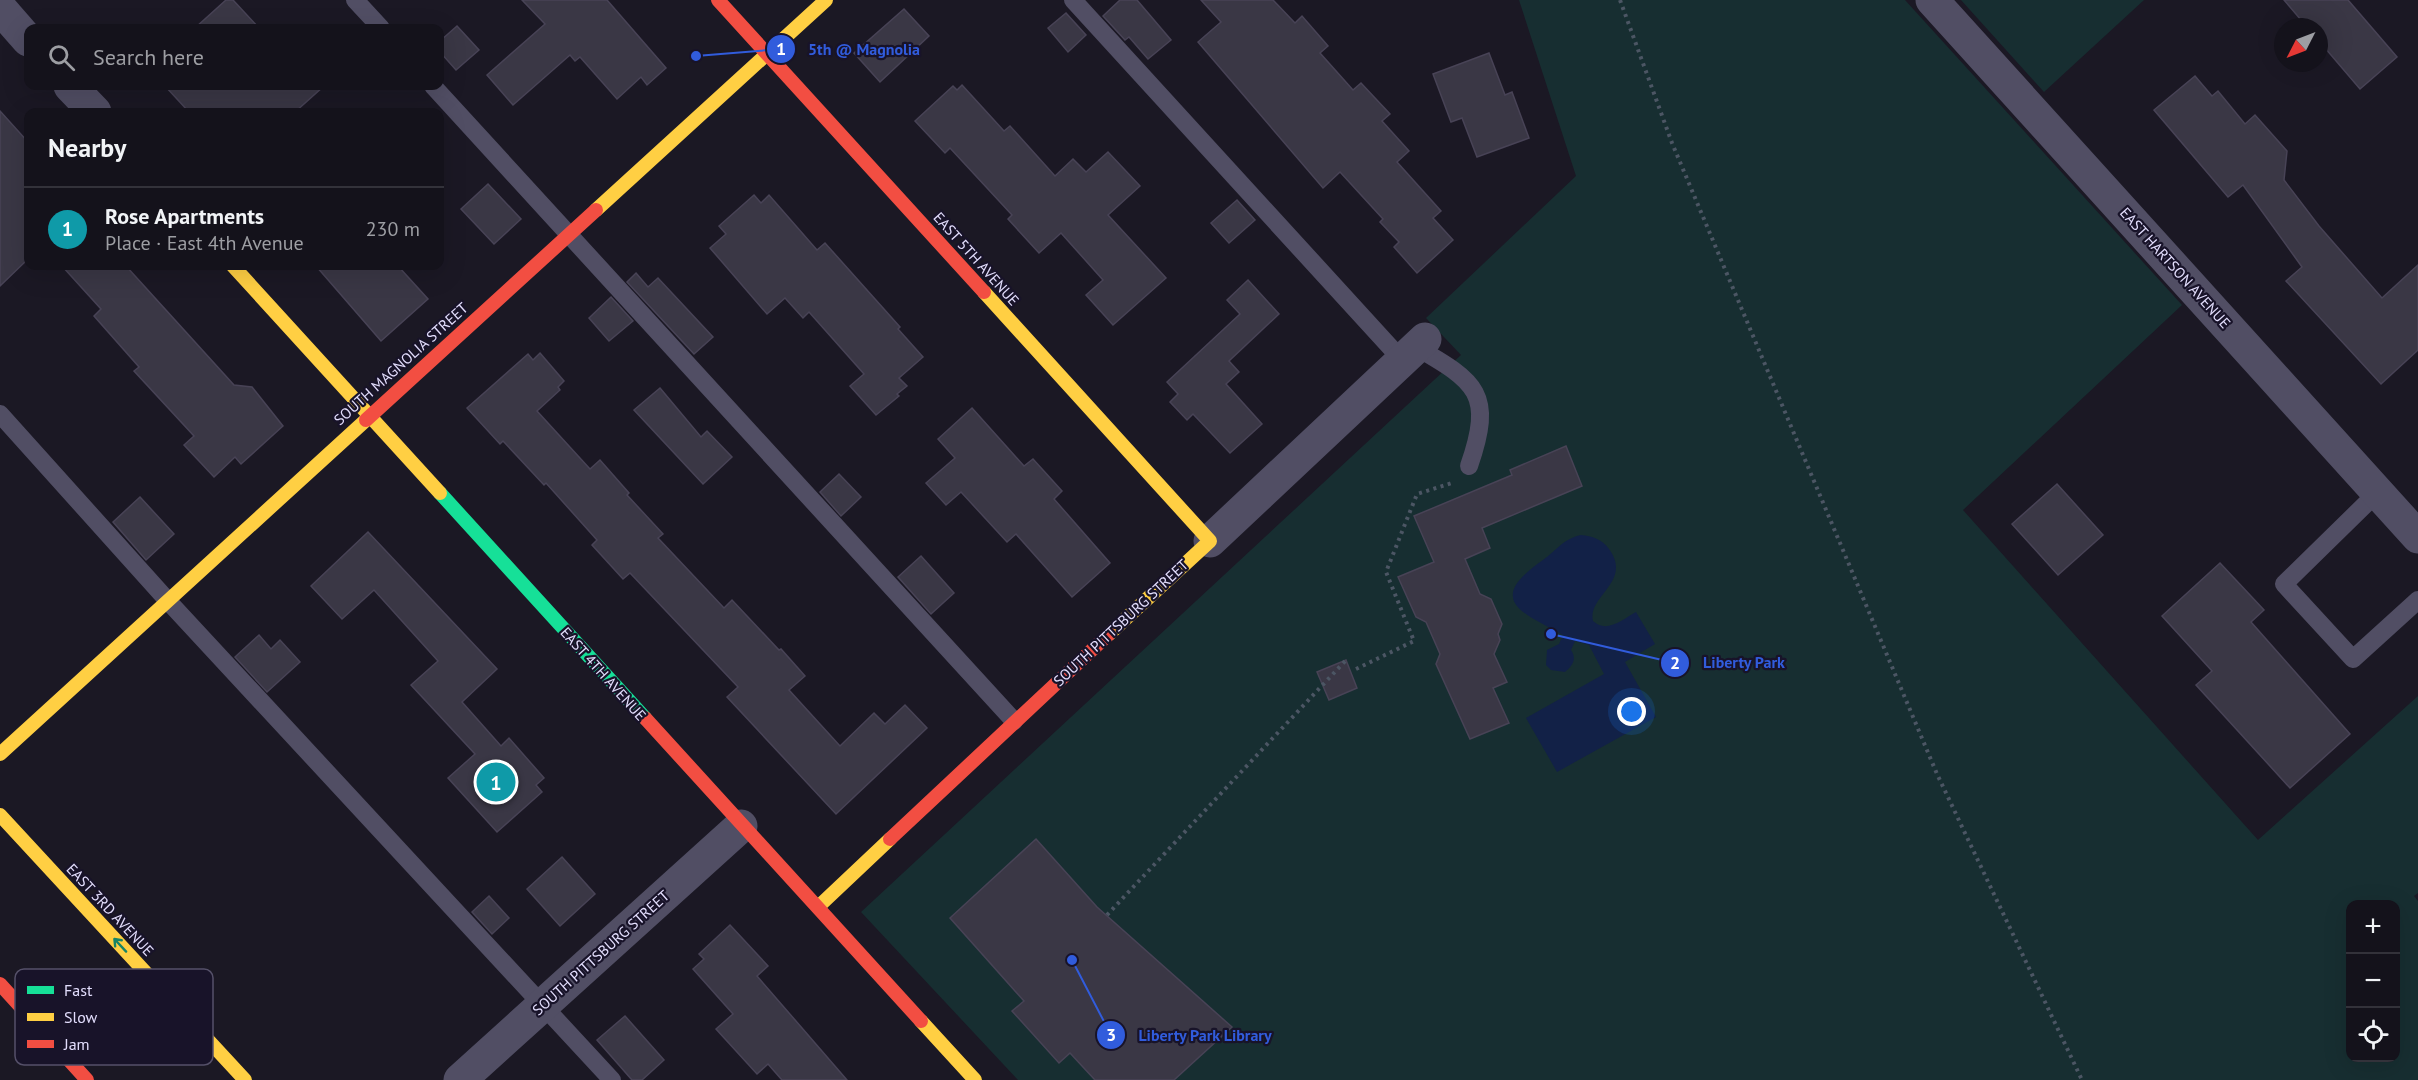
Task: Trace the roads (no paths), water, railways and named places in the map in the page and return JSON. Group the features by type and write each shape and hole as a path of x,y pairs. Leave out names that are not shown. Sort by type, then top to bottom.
{"main road":[{"name":"EAST 5TH AVENUE","path":"718,0 1209,541"},
{"name":"SOUTH MAGNOLIA STREET","path":"0,754 826,0"},
{"name":"EAST 4TH AVENUE","path":"237,270 741,826 975,1080"},
{"name":"SOUTH PITTSBURG STREET","path":"818,907 1014,721 1209,541"},
{"name":"EAST 3RD AVENUE","path":"0,815 142,969"},
{"path":"0,984 15,1001"},
{"name":"EAST 3RD AVENUE","path":"213,1045 245,1080"},
{"path":"73,1065 87,1080"}],"street":[{"name":"EAST HARTSON AVENUE","path":"1932,0 2418,537"},
{"path":"5,9 24,35"},
{"path":"74,90 90,108"},
{"name":"SOUTH PITTSBURG STREET","path":"1209,541 1414,349"},
{"name":"SOUTH PITTSBURG STREET","path":"460,1080 741,826"}],"lane":[{"path":"355,0 377,24"},
{"path":"1073,0 1414,349 1470,382 1480,402 1479,437 1469,466"},
{"path":"437,90 1014,721"},
{"path":"0,414 168,601 612,1080"},
{"path":"2378,492 2284,584 2353,659 2418,600"}],"water":[{"path":"1581,535 1600,540 1609,549 1615,561 1616,571 1613,580 1596,604 1593,621 1598,625 1609,626 1636,612 1655,644 1625,662 1656,717 1557,772 1526,718 1604,674 1589,645 1575,641 1571,650 1574,659 1570,667 1565,672 1551,670 1546,665 1547,650 1559,644 1563,635 1523,612 1516,604 1513,595 1516,585 1525,574 1565,542"}],"place":[{"name":"5th @ Magnolia","path":"696,56"},
{"name":"Liberty Park","path":"1551,634"},
{"name":"Rose Apartments","path":"496,782"},
{"name":"Liberty Park Library","path":"1072,960"}]}
